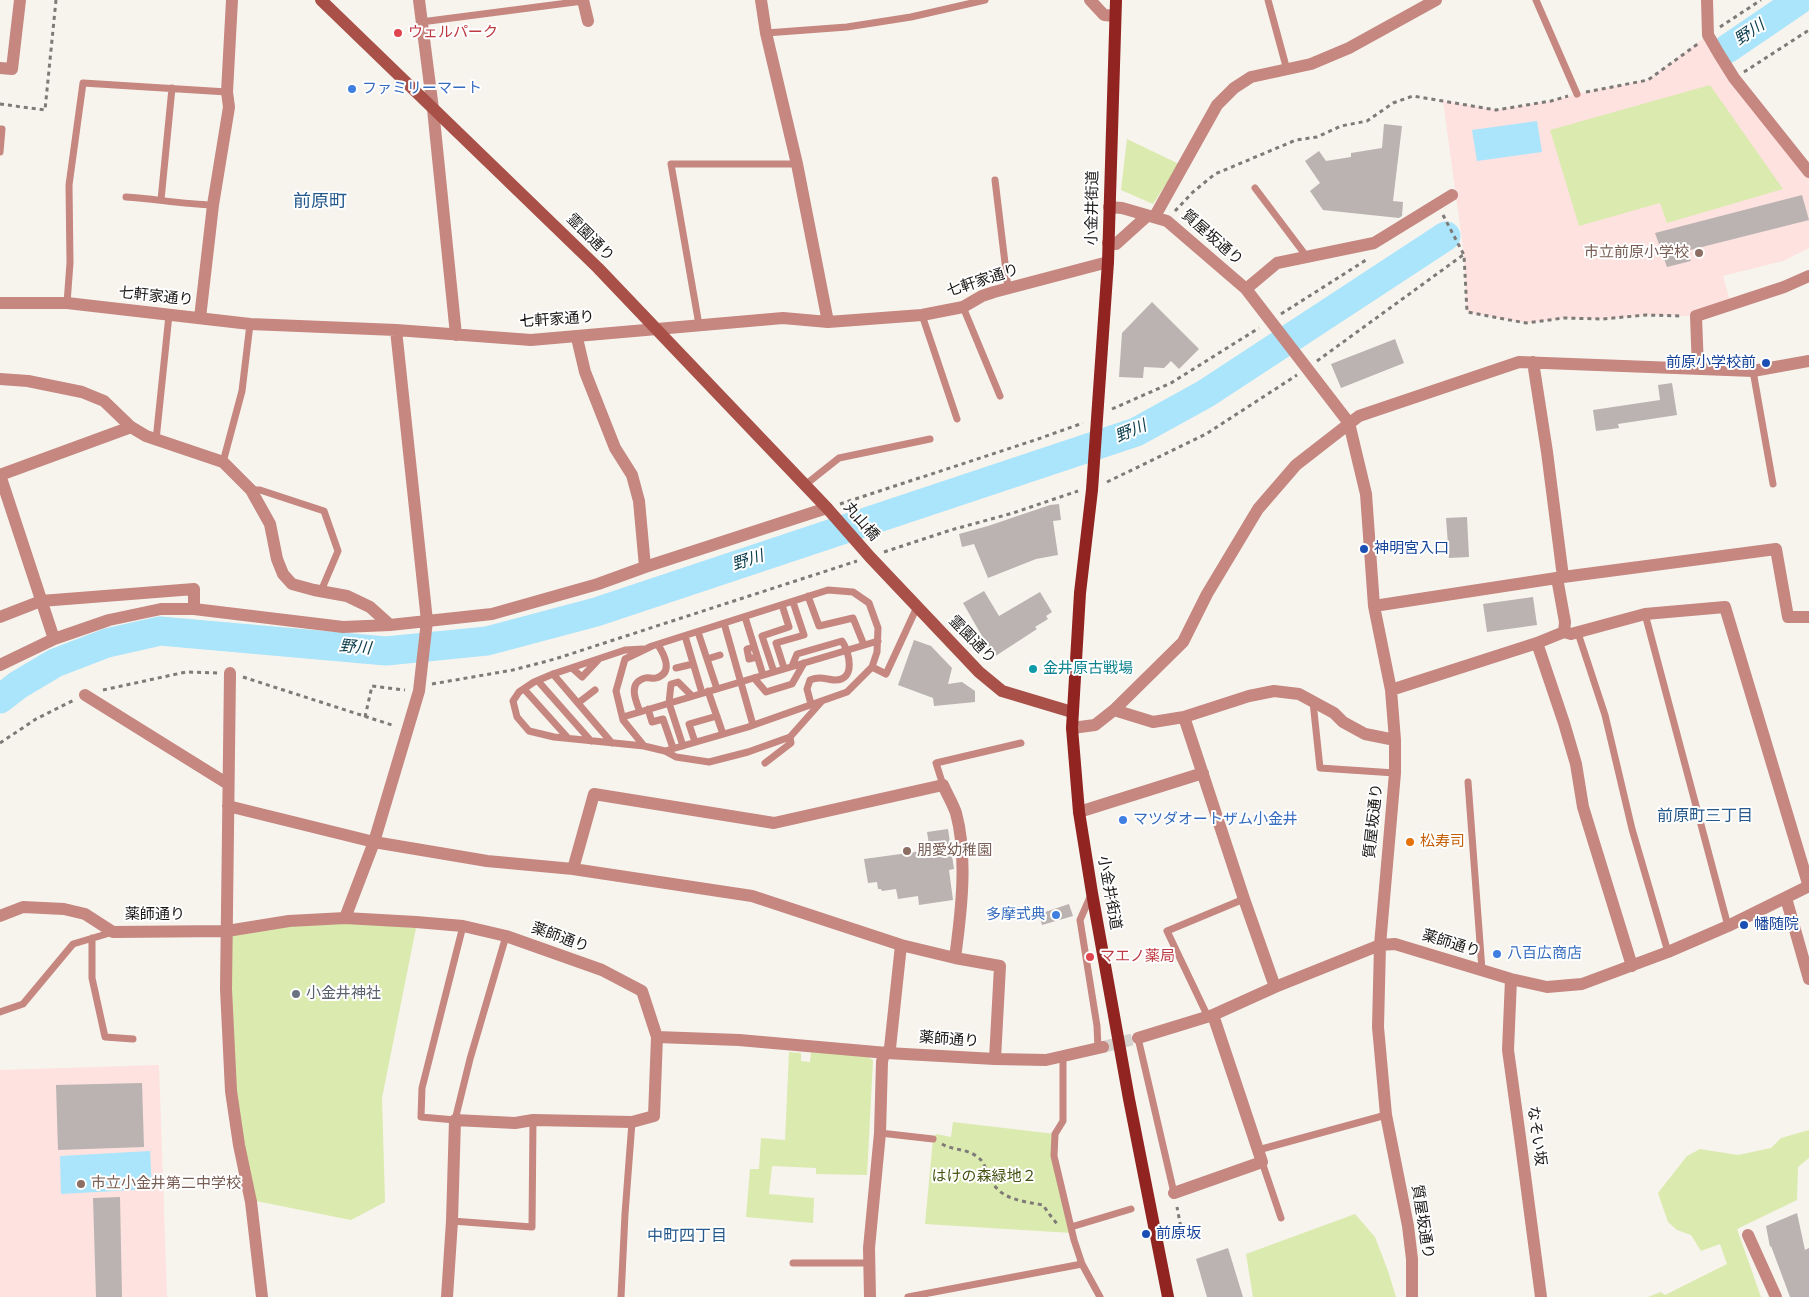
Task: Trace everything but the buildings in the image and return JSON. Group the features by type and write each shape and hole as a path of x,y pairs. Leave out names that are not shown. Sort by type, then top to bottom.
{"main road":[{"name":"小金井街道","path":"1116,0 1108,262 1096,416 1098,489 1080,593 1072,728 1079,812 1092,893 1129,1099 1158,1237 1168,1297"}],"street":[{"path":"0,68 12,69 20,0"},
{"path":"200,318 212,205 229,107 227,92 232,0"},
{"name":"霊園通り","path":"321,0 598,268 654,329 827,508"},
{"path":"419,0 433,109 456,335"},
{"path":"583,0 588,21"},
{"path":"761,0 766,33 798,164 828,322"},
{"path":"1090,0 1104,15 1115,16"},
{"path":"1108,243 1116,244 1156,218 1217,105 1234,88 1251,77 1311,64 1349,48 1436,0"},
{"path":"1707,0 1708,36 1734,78 1809,172"},
{"path":"1246,290 1277,263 1374,243 1452,195"},
{"name":"質屋坂通り","path":"1109,208 1122,208 1156,218 1246,290 1349,423 1366,494 1374,606 1391,690 1395,740 1395,773 1380,945 1378,1027 1386,1115 1408,1226 1412,1259 1412,1297"},
{"name":"七軒家通り","path":"0,303 67,303 250,324 396,330 531,340 577,338 782,318 828,322 922,315 963,307 982,296 1108,262"},
{"path":"1698,369 1696,316 1784,287 1809,276"},
{"path":"345,918 374,842 420,689 427,622 396,330"},
{"path":"577,338 585,372 615,448 632,476 639,501 645,566"},
{"path":"1072,728 1095,725 1114,710 1183,642 1207,594 1258,509 1296,465 1359,416 1519,362 1752,371 1809,361"},
{"path":"1534,362 1547,452 1565,622 1564,632"},
{"path":"0,380 28,380 82,392 104,401 131,427 156,440 223,462 251,490 270,524 277,559 283,574 292,584 347,596 370,607 390,625"},
{"path":"54,639 0,475 131,427"},
{"path":"0,665 54,639 109,620 161,609 194,609 343,628 427,622 492,614 598,584 645,566 827,508"},
{"name":"丸山橋","path":"827,508 870,557"},
{"path":"1374,606 1560,578 1776,549 1788,617 1809,616"},
{"name":"霊園通り","path":"870,557 979,672 1002,691 1072,712"},
{"path":"0,617 42,601 194,588 194,609"},
{"path":"1391,690 1537,643 1564,632 1571,634 1645,614 1725,607 1809,887"},
{"path":"1537,643 1564,723 1576,764 1583,807 1632,966"},
{"path":"230,673 226,989 231,1091 239,1145 251,1202 262,1297"},
{"path":"1114,710 1153,722 1184,717 1249,696 1274,691 1299,694 1334,713 1343,722 1365,734 1395,740"},
{"path":"85,695 228,784"},
{"path":"1184,717 1244,899 1276,987"},
{"path":"1079,812 1203,773"},
{"path":"573,869 594,794 774,823 943,785 956,813 961,845 962,903 955,958"},
{"path":"228,806 374,842 487,861 573,869 752,896 901,945 955,958 1000,966 995,1060"},
{"name":"薬師通り","path":"1138,1038 1210,1016 1380,945 1395,944 1511,979 1547,987 1582,984 1668,952 1728,926 1809,887"},
{"path":"1786,898 1809,979"},
{"path":"0,916 23,907 64,909 85,914 113,932"},
{"name":"薬師通り","path":"113,932 227,931 289,921 345,918 463,926 506,936 602,970 642,991 657,1037 739,1040 995,1060 1046,1060 1101,1047"},
{"path":"870,1297 869,1248 880,1133 882,1062 890,1048 901,945"},
{"name":"なそい坂","path":"1511,979 1508,1050 1541,1297"},
{"path":"1174,1193 1260,1156 1210,1016"},
{"path":"447,1297 456,1120 632,1122 654,1116 657,1037"},
{"path":"1748,1235 1776,1297"}],"lane":[{"path":"421,22 583,0"},
{"path":"766,33 847,27 911,17 985,0"},
{"path":"1268,0 1287,70"},
{"path":"1536,0 1578,94"},
{"path":"67,303 70,263 69,185 83,83 227,92"},
{"path":"161,200 172,88"},
{"path":"0,129 2,129 0,152"},
{"path":"699,325 671,164 798,164"},
{"path":"995,180 1008,288"},
{"path":"1255,188 1307,257"},
{"path":"126,197 184,204 212,205"},
{"path":"963,307 1000,396"},
{"path":"156,440 169,315"},
{"path":"922,315 957,419"},
{"path":"223,462 242,391 250,324"},
{"path":"1752,371 1773,484"},
{"path":"805,485 839,458 930,439"},
{"path":"251,490 260,490 324,511 338,552 321,591"},
{"path":"644,746 623,720 616,692 625,659 658,645 828,590 853,592 869,603 878,628 877,652 872,667 847,692 753,725 665,751"},
{"path":"808,596 819,626 853,618 864,645"},
{"path":"784,668 776,643 804,635 793,602"},
{"path":"774,672 762,636 790,627 782,605"},
{"path":"872,667 886,674 918,607"},
{"path":"1645,614 1728,926"},
{"path":"745,617 763,675"},
{"path":"724,623 753,725"},
{"path":"698,632 717,689"},
{"path":"1578,632 1605,715 1632,829 1668,952"},
{"path":"685,636 693,664 717,716 723,734"},
{"path":"792,666 797,654 842,641 848,650 850,661 846,675 842,679 836,680 822,677 810,680 807,688 812,704"},
{"path":"622,717 878,641"},
{"path":"658,645 666,661 666,670 656,678 645,678 636,684 633,690 652,722 663,720 673,748"},
{"path":"647,649 624,650 538,681 520,692 513,701 517,717 529,731 554,737 644,746 665,751 676,757 709,762 748,752 790,737 822,700"},
{"path":"707,659 720,655"},
{"path":"572,668 582,677 600,658"},
{"path":"754,678 766,692 792,684 804,662"},
{"path":"676,668 693,664"},
{"path":"554,674 612,743"},
{"path":"538,681 591,741"},
{"path":"683,746 669,703 671,684 678,682 692,696"},
{"path":"524,689 568,738"},
{"path":"578,703 595,690"},
{"path":"1313,701 1320,768 1395,773"},
{"path":"695,742 689,724 717,716"},
{"path":"765,763 791,743 790,737"},
{"path":"943,785 936,762 1021,744"},
{"path":"1468,782 1482,970"},
{"path":"1092,893 1080,920 1101,1047"},
{"path":"1210,1016 1167,931 1244,899"},
{"path":"463,926 422,1088 421,1117 456,1120 470,1059 506,936"},
{"name":"薬師通り","path":"0,1012 23,1004 74,944 113,932"},
{"path":"92,938 92,978 105,1037 133,1039"},
{"path":"1138,1038 1174,1193"},
{"path":"1063,1056 1063,1121 1056,1134 1054,1156 1074,1240 1082,1264 1100,1297"},
{"path":"1280,1218 1260,1156 1386,1115"},
{"path":"452,1221 532,1228 533,1120"},
{"path":"621,1297 632,1122"},
{"path":"880,1133 933,1139"},
{"path":"1071,1227 1131,1209"},
{"path":"793,1263 869,1263"},
{"path":"908,1297 1082,1264"}],"path":[{"path":"0,104 45,110 56,0"},
{"path":"1156,218 1215,174 1296,140 1317,137 1341,126 1367,121 1392,103 1412,96 1496,110 1551,101 1648,80 1761,0"},
{"path":"1734,78 1809,30"},
{"path":"1441,211 1464,255 1467,312 1526,323 1564,318 1603,319 1646,315 1696,316"},
{"path":"1098,489 1105,483 1206,434 1464,255"},
{"path":"827,508 1038,439 1096,416"},
{"path":"365,717 372,686 420,689 513,670 555,659 951,530 1013,513 1078,490 1077,495"},
{"path":"0,743 36,719 85,695 186,672 230,673 407,730"},
{"path":"933,1139 947,1147 962,1149 980,1158 994,1186 1005,1195 1018,1202 1044,1205 1058,1225 1071,1227"},
{"path":"1158,1237 1181,1228 1174,1193"}],"shaded area":[{"path":"1708,35 1809,172 1809,248 1783,261 1723,276 1731,305 1696,316 1646,315 1603,319 1564,318 1526,323 1467,312 1464,255 1443,101 1496,110 1551,101 1648,80"},
{"name":"市立小金井第二中学校","path":"159,1065 167,1297 0,1297 0,1070"}],"green space":[{"path":"1710,85 1783,189 1667,223 1660,203 1579,226 1550,130"},
{"path":"1127,139 1179,164 1153,204 1121,190"},
{"path":"351,923 416,928 382,1098 385,1202 351,1220 256,1201 242,1133 234,1072 231,934 289,925"},
{"path":"789,1052 801,1053 801,1061 810,1062 811,1052 866,1056 873,1060 867,1175 816,1174 816,1168 772,1166 769,1194 814,1198 813,1223 746,1217 750,1169 759,1169 761,1138 785,1140"},
{"name":"はけの森緑地２","path":"953,1122 1055,1134 1054,1156 1072,1233 925,1224 933,1139 936,1134 951,1137"},
{"path":"1809,1130 1809,1158 1798,1167 1797,1200 1737,1229 1761,1297 1648,1297 1661,1292 1665,1295 1727,1264 1720,1244 1701,1251 1691,1235 1677,1230 1668,1222 1658,1193 1687,1156 1700,1149 1738,1155 1771,1148 1781,1138"},
{"path":"1355,1214 1375,1237 1396,1297 1253,1297 1246,1254"}],"water":[{"path":"1537,121 1542,152 1477,161 1472,130"},
{"path":"150,1151 152,1189 61,1194 60,1156"}],"waterway":[{"name":"野川","path":"1727,49 1799,0"},
{"name":"野川","path":"0,699 18,685 55,663 107,643 160,631 386,651 487,641 596,612 1136,432 1205,394 1446,236"}],"tunnel":[{"path":"1103,1047 1138,1038"}],"place":[{"name":"ウェルパーク","path":"398,33"},
{"name":"ファミリーマート","path":"352,89"},
{"name":"市立前原小学校","path":"1699,253"},
{"name":"前原小学校前","path":"1766,363"},
{"name":"神明宮入口","path":"1364,549"},
{"name":"金井原古戦場","path":"1033,669"},
{"name":"マツダオートザム小金井","path":"1123,820"},
{"name":"松寿司","path":"1410,842"},
{"name":"朋愛幼稚園","path":"907,851"},
{"name":"多摩式典","path":"1056,915"},
{"name":"幡随院","path":"1744,925"},
{"name":"八百広商店","path":"1497,954"},
{"name":"マエノ薬局","path":"1090,957"},
{"name":"小金井神社","path":"296,994"},
{"name":"市立小金井第二中学校","path":"81,1184"},
{"name":"前原坂","path":"1146,1234"}],"district":[{"name":"前原町","path":"320,202"},
{"name":"前原町三丁目","path":"1705,817"},
{"name":"中町四丁目","path":"687,1237"}]}
